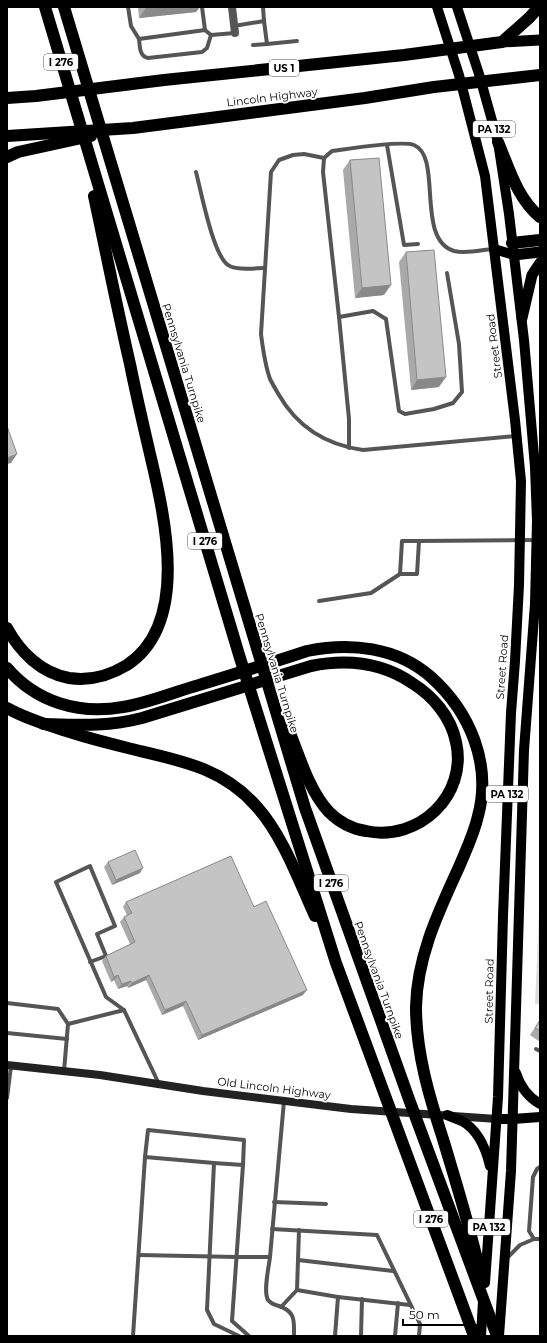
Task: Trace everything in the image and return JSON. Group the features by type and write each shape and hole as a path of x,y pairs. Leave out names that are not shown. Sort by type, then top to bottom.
{"highway":[{"name":"I 276","path":"45,7 240,658 336,963 474,1336"},
{"name":"Pennsylvania Turnpike","path":"64,7 305,808 469,1264 498,1336"},
{"path":"502,42 539,7"},
{"name":"US 1","path":"7,98 404,55 502,42 540,40"},
{"name":"Lincoln Highway","path":"76,135 365,98 434,87 540,76"},
{"path":"7,628 22,650 46,670 64,677 92,678 102,676 129,664 145,649 157,627 168,579 168,561 164,520 118,311 78,117"},
{"path":"7,136 76,135"},
{"path":"7,157 18,152 76,135"},
{"path":"498,142 518,191 531,208 540,216"},
{"path":"513,249 540,240"},
{"path":"513,249 540,252"},
{"path":"522,318 532,274 540,263"},
{"path":"7,668 20,682 46,699 61,705 77,708 106,709 138,704 307,651 337,647 369,648 400,658 428,675 441,686 461,711 475,740 482,769 479,815 470,841 431,932 420,967 416,1004 418,1042 425,1076 475,1247 490,1317"},
{"path":"43,724 91,725 126,722 142,718 230,691 287,674 325,663 338,662 367,664 394,672 418,687 430,697 446,717 451,726 457,743 457,770 451,789 441,805 419,824 391,833 361,830 336,818 323,805 312,786 260,661"},
{"path":"7,708 28,719 43,724 96,740 182,761 209,771 235,787 257,806 273,829 336,963"}],"main road":[{"name":"Street Road","path":"437,7 459,75 486,176 521,481 519,585 515,660 510,713 497,1118 481,1336"},
{"name":"PA 132","path":"457,7 479,74 498,142 522,318 535,467 538,537 535,604 524,743 513,1119 498,1336"},
{"path":"494,249 513,249"},
{"name":"Old Lincoln Highway","path":"9,1065 100,1075 203,1091 351,1109 513,1119 540,1117"},
{"path":"515,1066 524,1090 530,1097 540,1104"},
{"path":"447,1115 463,1122 472,1129 480,1140 488,1154 492,1185"}],"street":[{"path":"232,7 235,29"}],"lane":[{"path":"128,7 131,26 139,39 141,54 145,58 202,52 207,48 211,36"},
{"path":"202,7 205,30 211,36"},
{"path":"263,7 267,44"},
{"path":"211,36 264,21"},
{"path":"139,39 205,30"},
{"path":"252,45 296,41"},
{"path":"349,448 349,418 322,172 324,158 332,151 387,145 406,144 419,148 426,160 434,226 440,241 446,247 454,251 462,252 494,249"},
{"path":"387,145 404,246 418,244"},
{"path":"324,158 304,154 293,154 279,160 271,172 261,334 263,355 271,381 284,404 303,425 316,434 332,443 363,450 516,436"},
{"path":"196,172 215,242 222,259 229,266 237,268 265,268"},
{"path":"339,317 373,311 386,319 399,411 405,414 434,409 453,403 462,392 459,344 447,273"},
{"path":"532,436 540,449"},
{"path":"400,574 402,541 519,540 538,537"},
{"path":"319,601 371,593 400,574 417,574 418,541"},
{"path":"90,962 106,956 97,934 115,926 90,866 56,882 90,962 106,997 124,1010 159,1084"},
{"path":"7,1003 58,1009 68,1024 64,1072"},
{"path":"68,1024 124,1010"},
{"path":"7,1033 67,1039"},
{"path":"7,1098 9,1065"},
{"path":"284,1101 266,1291 268,1299 273,1304 291,1313 294,1321 294,1336"},
{"path":"133,1336 148,1130 244,1140 232,1321 249,1336"},
{"path":"145,1157 243,1165"},
{"path":"214,1163 207,1310 214,1324 239,1336"},
{"path":"534,1239 529,1231 533,1177 537,1169 540,1167"},
{"path":"274,1202 326,1204"},
{"path":"272,1228 377,1235 393,1271 420,1324 418,1336"},
{"path":"281,1307 297,1290 299,1230"},
{"path":"503,1262 520,1245 534,1239 540,1239"},
{"path":"139,1254 270,1257"},
{"path":"298,1260 393,1271"},
{"path":"297,1290 410,1305"},
{"path":"335,1336 338,1296"},
{"path":"361,1336 362,1299"},
{"path":"395,1336 398,1303"}],"shaded area":[{"path":"540,889 540,1004 535,1004"}],"building":[{"path":"379,158 391,285 362,288 350,160"},
{"path":"434,250 446,377 417,380 406,252"},
{"path":"7,426 17,454 7,458"},
{"path":"135,850 143,868 116,880 108,862"},
{"path":"231,856 254,907 266,901 307,990 202,1035 186,1001 165,1010 149,975 132,983 131,981 122,984 118,975 114,977 106,956 135,942 124,917 132,913 126,902"},
{"path":"540,1020 540,1031 535,1028"}]}
